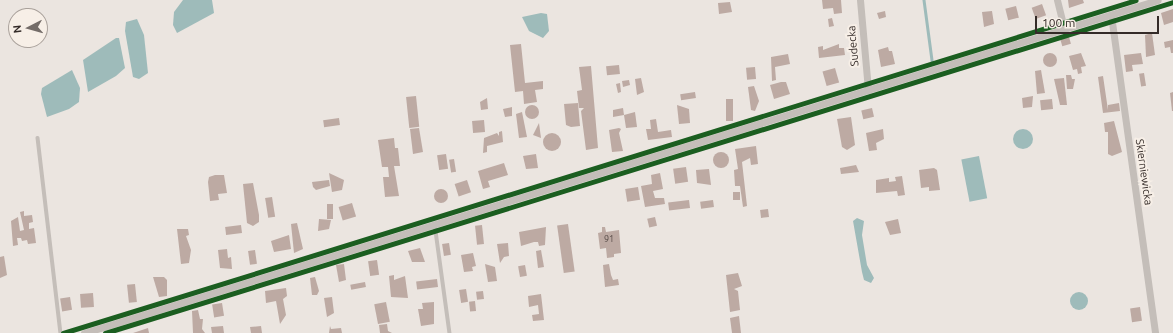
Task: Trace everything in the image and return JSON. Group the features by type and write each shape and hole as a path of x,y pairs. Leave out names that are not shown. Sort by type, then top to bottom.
{"street":[{"name":"Sudecka","path":"860,0 868,90"},
{"path":"1057,0 1064,29"},
{"path":"84,333 1158,0"},
{"name":"Skierniewicka","path":"1111,14 1155,333"}],"lane":[{"path":"38,138 61,333"},
{"path":"435,224 450,333"}],"water":[{"path":"183,0 212,0 214,13 177,33 173,25 174,12"},
{"path":"541,13 547,14 549,31 543,38 529,31 522,17"},
{"path":"137,19 144,35 148,73 139,79 133,77 125,31 126,22"},
{"path":"116,38 119,38 125,68 116,76 88,92 83,60"},
{"path":"72,70 80,88 79,102 69,109 47,117 41,94 42,88"},
{"path":"1023,129 1030,132 1033,139 1030,146 1023,149 1016,146 1013,139 1016,132"},
{"path":"979,156 987,198 970,202 961,159"},
{"path":"857,218 864,221 862,235 867,265 874,278 871,283 864,280 862,272 853,221"},
{"path":"1079,292 1085,295 1088,301 1085,307 1079,310 1073,307 1070,301 1073,295"}],"building":[{"path":"822,0 841,0 842,13 834,14 833,8 823,9"},
{"path":"1068,0 1083,0 1084,3 1069,8"},
{"path":"730,2 732,12 719,14 718,3"},
{"path":"1042,4 1046,15 1036,19 1032,8"},
{"path":"1016,6 1019,18 1008,20 1005,9"},
{"path":"1173,9 1173,22 1164,25 1161,13"},
{"path":"885,11 886,17 879,19 877,13"},
{"path":"992,11 994,24 984,27 982,12"},
{"path":"832,18 834,26 829,27 828,19"},
{"path":"1152,33 1155,55 1146,57 1145,35"},
{"path":"1069,37 1071,44 1062,46 1060,39"},
{"path":"1173,40 1173,53 1171,53 1170,47 1165,48 1164,42"},
{"path":"521,44 525,83 543,81 543,89 535,90 537,102 524,104 523,91 515,92 510,45"},
{"path":"839,44 839,48 844,48 845,55 819,58 818,47 823,46 823,50"},
{"path":"888,47 889,51 892,51 895,64 881,67 878,50"},
{"path":"1047,53 1053,53 1057,57 1057,63 1053,67 1047,67 1043,63 1043,57"},
{"path":"1081,53 1086,66 1081,67 1082,73 1078,74 1077,69 1073,70 1069,56"},
{"path":"1141,53 1143,64 1132,65 1133,71 1126,72 1124,55"},
{"path":"788,54 790,64 775,67 776,80 772,81 771,57"},
{"path":"619,65 620,74 607,75 606,66"},
{"path":"591,66 598,148 586,150 581,111 584,108 579,108 577,91 582,90 579,67"},
{"path":"755,67 756,79 747,80 746,68"},
{"path":"835,68 839,82 827,86 823,72"},
{"path":"1041,70 1045,93 1037,94 1035,71"},
{"path":"1144,73 1146,86 1141,87 1139,74"},
{"path":"1066,75 1071,75 1072,79 1075,79 1073,89 1067,89"},
{"path":"1103,76 1108,110 1108,105 1119,103 1120,111 1103,113 1098,77"},
{"path":"641,78 644,92 637,95 635,79"},
{"path":"1064,78 1067,105 1060,105 1054,79"},
{"path":"629,80 630,85 623,87 622,81"},
{"path":"786,82 790,94 774,99 770,85"},
{"path":"620,83 621,92 618,93 616,84"},
{"path":"754,86 759,101 755,111 751,110 748,87"},
{"path":"695,92 696,98 681,100 680,94"},
{"path":"1173,92 1173,111 1172,111 1170,93"},
{"path":"416,96 419,127 409,128 406,97"},
{"path":"1033,96 1032,107 1023,108 1022,98"},
{"path":"487,98 488,109 481,110 480,102"},
{"path":"726,99 733,99 733,121 726,121"},
{"path":"1052,99 1053,109 1041,110 1040,100"},
{"path":"578,103 580,126 571,127 566,125 564,104"},
{"path":"532,105 537,107 539,112 537,117 532,119 527,117 525,112 527,107"},
{"path":"677,105 689,109 690,123 679,124"},
{"path":"512,107 512,116 505,117 503,109"},
{"path":"623,108 624,115 613,117 613,110"},
{"path":"872,108 874,117 863,119 861,110"},
{"path":"522,112 527,137 519,138 516,114"},
{"path":"635,112 637,127 626,128 624,115"},
{"path":"851,117 855,145 847,150 842,147 837,119"},
{"path":"339,118 340,125 324,127 323,120"},
{"path":"656,119 658,132 671,130 672,137 648,140 646,129 651,129 650,120"},
{"path":"484,120 485,132 473,133 472,121"},
{"path":"1114,121 1122,152 1112,156 1108,154 1108,132 1105,132 1104,123"},
{"path":"539,123 541,138 533,135"},
{"path":"419,128 423,152 413,154 410,129"},
{"path":"621,129 619,133 623,151 612,152 609,130"},
{"path":"883,129 884,139 876,143 877,150 869,151 866,133"},
{"path":"502,131 503,142 487,146 487,152 483,153 484,138 497,133 499,136 499,132"},
{"path":"548,133 556,133 561,138 559,149 556,151 548,151 543,146 543,138"},
{"path":"394,138 395,148 398,148 400,166 394,166 399,196 385,197 383,177 389,177 388,167 382,167 378,140"},
{"path":"756,146 758,164 751,165 750,158 742,162 747,206 743,207 740,186 735,186 734,170 738,169 735,149"},
{"path":"721,152 727,154 729,160 727,166 721,168 715,166 713,160 715,154"},
{"path":"446,154 448,169 439,170 437,155"},
{"path":"536,154 538,168 526,169 523,156"},
{"path":"454,159 456,172 451,173 449,160"},
{"path":"504,163 508,175 488,181 490,187 483,189 478,171"},
{"path":"856,165 859,172 841,174 840,168"},
{"path":"686,167 688,182 675,184 673,169"},
{"path":"934,168 937,170 940,190 929,191 929,187 921,188 919,170"},
{"path":"709,169 711,185 697,183 696,170"},
{"path":"329,173 344,180 342,190 332,192"},
{"path":"660,173 663,189 653,191 655,198 664,198 665,204 645,207 641,186 652,184 651,175"},
{"path":"224,175 227,193 218,194 219,200 210,201 208,182 209,177"},
{"path":"902,176 905,195 898,196 897,191 876,193 876,180 889,178 889,182 896,181 895,177"},
{"path":"329,180 330,186 316,190 313,187 312,182"},
{"path":"467,180 471,192 459,196 455,184"},
{"path":"253,183 259,222 253,226 247,223 243,184"},
{"path":"638,187 640,200 627,202 625,189"},
{"path":"441,189 446,191 448,196 446,201 441,203 436,201 434,196 436,191"},
{"path":"733,192 740,192 740,200 733,200"},
{"path":"272,197 275,217 268,218 265,198"},
{"path":"689,200 690,208 669,210 668,203"},
{"path":"713,200 714,207 701,209 700,202"},
{"path":"352,203 356,216 343,220 339,207"},
{"path":"327,204 333,204 333,219 327,219"},
{"path":"768,209 769,217 761,218 760,210"},
{"path":"24,211 24,216 32,215 33,222 29,223 29,229 34,228 36,243 28,244 27,240 22,241 21,238 17,238 18,245 13,246 11,221 18,217 20,231 24,230 20,212"},
{"path":"655,217 657,226 649,228 647,219"},
{"path":"319,219 331,220 329,229 318,231"},
{"path":"898,219 901,233 890,235 885,222"},
{"path":"297,223 303,249 294,253 291,224"},
{"path":"568,224 575,272 564,273 557,226"},
{"path":"241,225 242,233 226,235 225,227"},
{"path":"482,225 484,244 477,245 475,226"},
{"path":"546,227 545,245 539,246 538,242 534,242 521,246 519,232"},
{"path":"602,227 605,227 606,232 619,230 621,253 614,254 614,257 607,258 606,248 600,249 598,233 602,232"},
{"path":"177,229 188,229 189,235 186,236 191,250 189,263 181,264"},
{"path":"289,235 291,249 274,252 271,241"},
{"path":"449,243 451,255 444,256 442,244"},
{"path":"508,243 509,256 504,257 500,263 497,244"},
{"path":"420,248 425,262 412,262 408,251"},
{"path":"227,249 228,258 231,257 232,269 220,268 218,250"},
{"path":"255,250 257,264 250,265 248,251"},
{"path":"541,250 544,267 538,268 536,251"},
{"path":"473,253 476,266 472,267 473,271 464,272 461,255"},
{"path":"4,256 7,275 0,278 0,257"},
{"path":"377,260 379,275 370,276 368,261"},
{"path":"344,264 346,280 339,282 336,265"},
{"path":"485,264 495,267 497,281 488,282"},
{"path":"609,264 613,280 618,279 619,285 605,287 603,265"},
{"path":"525,265 527,276 520,277 518,266"},
{"path":"738,273 742,286 734,289 738,291 740,310 730,312 726,275"},
{"path":"394,275 394,280 405,276 408,298 391,297 389,276"},
{"path":"153,277 164,277 167,280 167,296 159,297"},
{"path":"315,277 319,291 317,295 312,295 310,278"},
{"path":"437,279 438,287 417,289 416,282"},
{"path":"365,282 366,287 351,290 350,285"},
{"path":"135,284 137,302 129,303 127,285"},
{"path":"286,288 287,296 283,299 286,315 280,324 276,301 266,303 265,291"},
{"path":"466,289 468,302 461,303 459,290"},
{"path":"483,291 484,299 477,300 476,292"},
{"path":"93,293 94,307 81,308 80,294"},
{"path":"541,294 544,320 533,321 532,315 539,314 538,305 529,307 528,296"},
{"path":"70,297 72,310 62,311 60,299"},
{"path":"332,297 334,313 327,317 324,298"},
{"path":"475,301 476,311 470,312 469,302"},
{"path":"386,302 390,322 378,324 374,304"},
{"path":"434,302 434,324 421,326 418,309 423,309 422,303"},
{"path":"222,303 224,316 214,317 212,305"},
{"path":"1140,307 1142,321 1132,322 1130,308"},
{"path":"198,310 200,319 203,319 202,329 205,333 193,333 192,311"},
{"path":"739,316 741,333 732,333 730,318"},
{"path":"387,324 388,331 392,333 380,333 379,325"},
{"path":"223,326 224,333 212,333 211,327"},
{"path":"261,326 262,333 251,333 250,327"},
{"path":"330,326 331,329 341,328 342,333 329,333"},
{"path":"148,328 149,333 133,333"}],"waterway":[{"path":"924,0 932,60"}],"cycle path":[{"path":"63,333 1136,0"},
{"path":"105,333 1173,2"}]}
